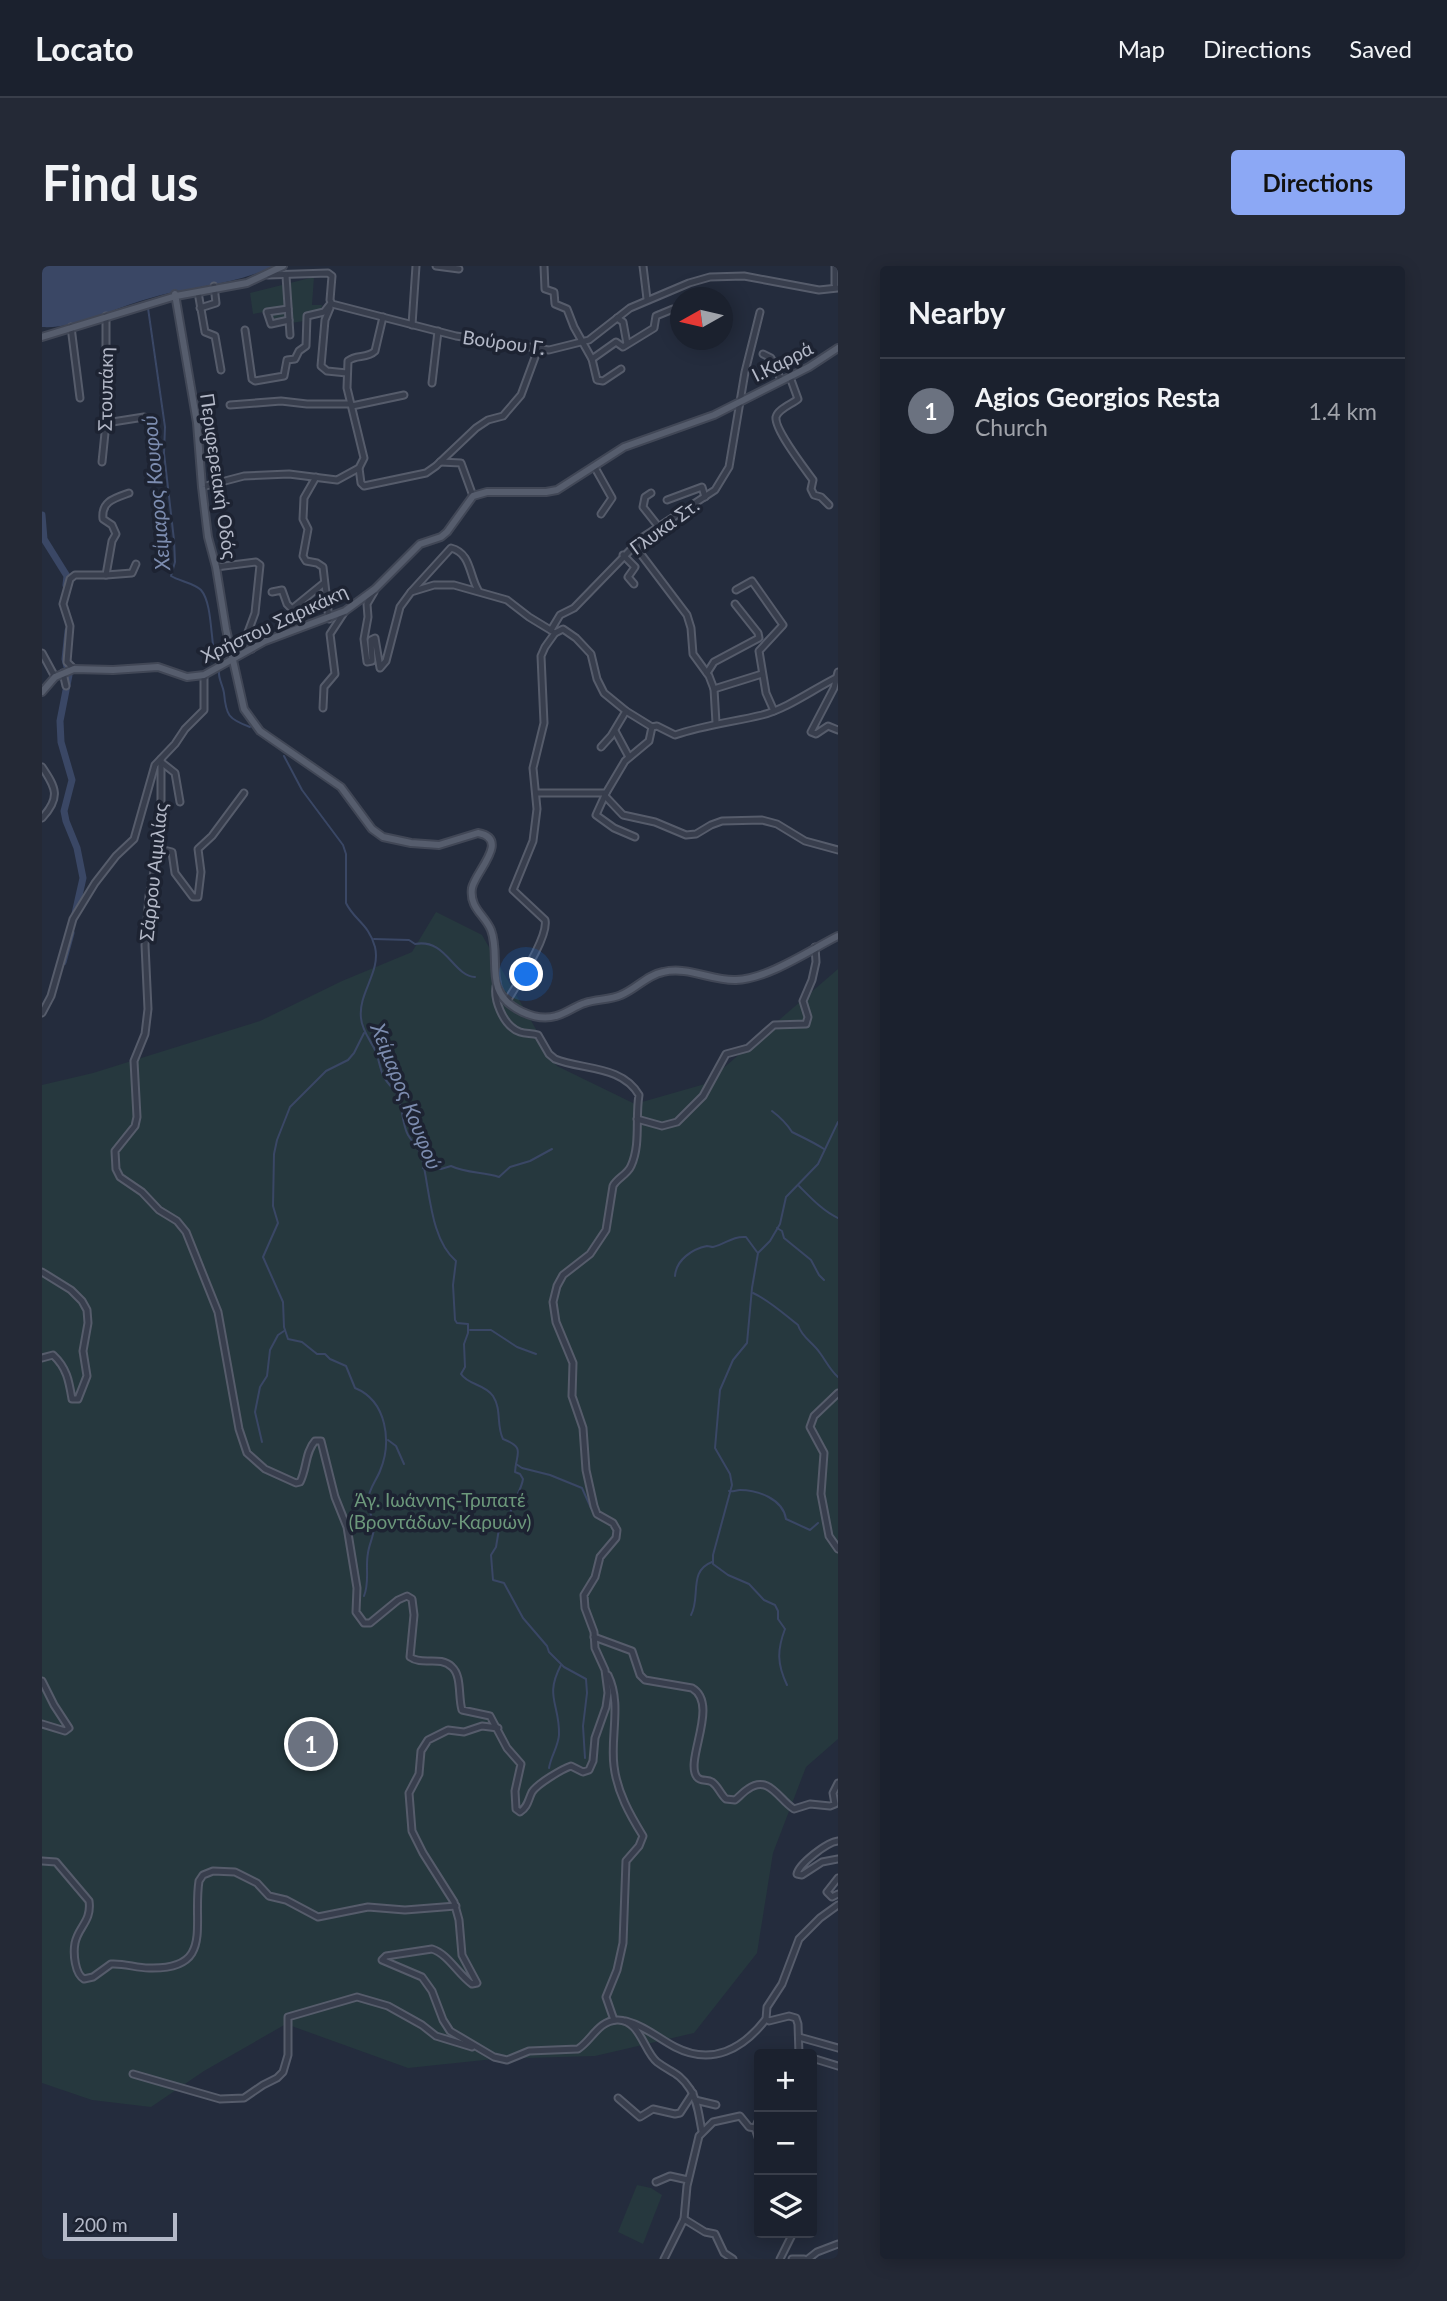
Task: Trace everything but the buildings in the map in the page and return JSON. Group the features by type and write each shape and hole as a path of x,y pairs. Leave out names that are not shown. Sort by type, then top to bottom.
{"main road":[{"path":"42,337 173,296 251,281 283,266"},
{"path":"173,296 214,287"},
{"name":"Περιφερειακή Οδός","path":"173,296 197,423 208,537 242,698"},
{"name":"Ι.Καρρά","path":"739,401 790,377 838,348"},
{"path":"473,496 500,491 550,492 562,488 624,447 700,421 739,401"},
{"name":"Χρήστου Σαρικάκη","path":"55,677 68,671 159,667 187,677 204,675 265,641 345,611 375,589 420,544 439,538 447,532 473,496"},
{"name":"Περιφερειακή Οδός","path":"226,626 232,643 244,709 255,726 341,787 379,835 397,841 429,845 449,844 478,833 489,837 492,842 491,852 475,881 472,900 493,935 496,982 507,1001"},
{"path":"232,643 236,650 249,651"},
{"path":"221,666 233,670 236,677"},
{"path":"42,692 55,677"},
{"path":"507,1001 527,1013 555,1017 585,1002 620,996 657,973 681,971 741,979 762,974 838,936"}],"street":[{"path":"412,325 416,266"},
{"path":"436,266 458,269"},
{"path":"544,266 545,289 554,292 555,304 567,309 592,359 594,377 599,382 621,369"},
{"path":"643,266 647,299"},
{"path":"835,266 837,286"},
{"path":"268,275 330,274 332,304 325,320 321,366 327,371 347,373"},
{"path":"286,275 290,335"},
{"name":"Βούρου Γ.","path":"332,304 438,331 538,349 557,349 596,337 617,318 647,299 694,281 723,276 773,280 823,290 837,286"},
{"path":"200,308 216,303 214,287"},
{"path":"198,292 206,333 215,336 221,370"},
{"path":"245,330 250,376 255,381 285,375 286,360 293,360 299,351 305,348 307,316 324,312 332,304"},
{"path":"288,309 267,312 271,324 289,320"},
{"path":"592,359 616,342 622,347 652,330 656,316 670,310"},
{"name":"Γλυκα Στ.","path":"507,1001 535,954 547,926 545,919 513,891 533,841 537,809 533,768 544,723 542,650 560,615 574,608 634,545 718,486 728,470 739,401 760,312"},
{"name":"Στουπάκη","path":"102,462 106,423 106,316"},
{"path":"383,317 375,351 368,356 349,359 347,373 351,405 364,458 359,468 364,486 431,470 476,428 508,411 522,395 538,349"},
{"path":"617,318 623,322 626,344"},
{"path":"71,327 80,398"},
{"path":"432,383 438,331"},
{"path":"763,355 771,358 781,380"},
{"path":"790,377 798,400 779,412 777,422 792,451 813,480 811,489 814,495 821,497 829,505"},
{"path":"230,405 281,401 351,405 404,395"},
{"path":"106,423 144,417"},
{"path":"440,462 463,464 473,496"},
{"path":"594,466 612,496 601,514"},
{"path":"202,487 244,475 289,474 337,480 359,468"},
{"path":"317,477 304,498 303,519 308,529 303,556 306,561 322,565 329,619"},
{"path":"667,500 702,488 705,497"},
{"path":"106,575 112,541 116,534 112,526 103,519 103,510 108,502 129,493"},
{"path":"651,493 645,497 643,507 658,526"},
{"path":"634,545 687,615 693,654 707,673 713,689 716,723"},
{"path":"375,589 367,603 365,657 369,662 373,659 371,640 376,639 380,668 384,665 389,651 399,611 411,592 440,562 448,549 453,548 466,558 470,577 478,590"},
{"path":"624,555 635,567 628,577 634,584"},
{"path":"216,567 256,562 260,565 255,614 248,632 249,651"},
{"path":"66,686 70,626 63,604 70,579 75,575 132,573 136,564"},
{"path":"736,590 751,581 783,625 759,649 767,695 774,710"},
{"path":"272,592 282,590 292,609 324,583"},
{"path":"411,592 441,584 478,590 509,601 528,617 553,631 568,631 590,651 602,690 626,711 652,727 657,726 675,735 694,728 774,710 837,675"},
{"path":"707,673 714,662 758,638 758,633 736,604"},
{"path":"323,709 324,687 335,674 330,634 345,611"},
{"path":"42,653 55,677"},
{"path":"713,689 762,674"},
{"path":"42,1013 52,992 73,919 95,883 116,856 134,839 154,768 203,711 204,675"},
{"path":"837,675 834,688 811,732 816,734 828,726 838,730"},
{"path":"601,747 615,731 626,711"},
{"path":"635,837 596,816 605,795 629,757 647,744 652,727"},
{"path":"615,731 629,757"},
{"path":"161,761 175,773 180,802"},
{"name":"Σάρρου Αιμιλίας","path":"161,761 160,849 147,918 146,1022 134,1061 137,1119 133,1129 115,1151 116,1171 159,1210 177,1220 186,1232 218,1312 239,1429 247,1452 265,1469 296,1483 303,1476 310,1446 314,1441 320,1440 335,1497 347,1527 359,1618 370,1623 401,1597 411,1598 414,1615 411,1658 415,1661 442,1661 452,1666 456,1673 462,1710 488,1714 498,1728"},
{"path":"42,767 55,790 53,802 42,818"},
{"path":"160,849 172,852 177,877 193,897 198,897 201,872 198,849 212,836 244,793"},
{"path":"536,793 605,795 623,815 655,822 688,836 722,821 770,821 805,841 838,850"},
{"path":"637,1119 662,1126 677,1122 703,1096 726,1054 751,1046 774,1025 806,1024 808,1017 803,1001 812,980 816,962 815,947"},
{"path":"496,982 495,993 502,1013 511,1026 520,1032 538,1035 555,1059 601,1070 623,1080 639,1093 638,1139 634,1158 627,1172 615,1181 613,1186 608,1227 590,1254 563,1275 553,1301 558,1329 573,1361 571,1392 583,1428 586,1470 594,1506 597,1514 612,1522 617,1530 615,1539 600,1556 595,1577 584,1595 585,1608 595,1648 615,1697 616,1777 631,1819 643,1836 639,1846 626,1861 623,1943 617,1970 606,1997 614,2021"},
{"path":"42,1272 71,1290 87,1310 88,1323 83,1352 87,1376 78,1399 72,1398 69,1378 61,1363 53,1355 42,1358"},
{"path":"838,1393 814,1416 810,1427 824,1453 820,1490 822,1505 831,1540 838,1549"},
{"path":"594,1637 632,1651 640,1675 645,1680 698,1691 702,1701 702,1720 695,1773 699,1779 714,1784 726,1799 735,1800 750,1787 762,1784 775,1791 794,1809 813,1804 830,1806 835,1804 834,1793 838,1783"},
{"path":"605,1670 608,1698 595,1738 590,1768 584,1772 572,1766 565,1768 536,1787 526,1808 520,1812 515,1808 514,1796 521,1763 508,1750 498,1728 482,1726 464,1732 449,1730 427,1741 421,1753 419,1774 410,1789 413,1834 456,1906 460,1920 462,1955 476,1979 476,1984 459,1975 436,1950 427,1948 415,1953 386,1956 382,1960 422,1977 432,1991 450,2031 494,2057 506,2060 529,2051 574,2050 582,2046 595,2031 614,2021 648,2029 677,2048 692,2054 730,2051 753,2036 766,2019 768,2007 782,1984 799,1939 838,1905"},
{"path":"42,1681 69,1729 42,1724"},
{"path":"838,1841 825,1845 800,1866 797,1874 805,1874 822,1862 838,1859"},
{"path":"42,1861 56,1862 89,1901 87,1920 75,1946 78,1974 84,1979 111,1964 158,1968 184,1962 197,1946 200,1881 203,1875 213,1871 235,1872 257,1883 269,1896 286,1900 318,1917 368,1907 405,1910 456,1906"},
{"path":"838,1878 827,1892 832,1897 838,1894"},
{"path":"133,2074 220,2099 244,2098 283,2072 288,2054 288,2017 357,1997 388,2006 436,2036 477,2048"},
{"path":"766,2019 774,2021 789,2016 796,2018 800,2049"},
{"path":"622,2021 643,2038 652,2057 674,2071 694,2096 702,2131"},
{"path":"799,2037 838,2048"},
{"path":"817,2060 838,2066"},
{"path":"618,2098 640,2117 653,2109 680,2113 694,2096"},
{"path":"694,2096 716,2105"},
{"path":"665,2259 666,2251 684,2219 688,2180 697,2140 702,2131 713,2122 740,2116 749,2127 754,2128"},
{"path":"656,2182 670,2176 688,2180"},
{"path":"684,2219 705,2232 715,2234 724,2253 733,2259"},
{"path":"780,2259 790,2238"},
{"path":"792,2259 806,2259 838,2244"}],"green space":[{"path":"314,277 312,305 322,305 321,311 303,313 304,321 291,323 291,329 286,330 286,323 270,327 264,312 253,314 250,293"},
{"name":"Άγ. Ιωάννης-Τριπατέ (Βροντάδων-Καρυών)","path":"436,912 482,935 557,1066 635,1104 705,1084 838,969 838,1739 806,1767 773,1853 757,1953 694,2033 595,2056 494,2059 408,2068 286,2024 204,2071 151,2107 92,2100 42,2083 42,1085 93,1073 260,1021 342,981 412,952"},
{"path":"637,2185 651,2188 662,2195 643,2244 618,2232"}],"water":[{"path":"42,266 273,266 243,278 147,299 69,325 42,327"}],"waterway":[{"name":"Χείμαρος Κουφού","path":"148,308 165,427 164,453 175,562 171,576 198,588 205,596 216,660"},
{"path":"42,515 44,539 67,576 66,585"},
{"path":"68,631 65,659 69,675 60,721 61,742 72,780 64,811 77,848 83,878 74,918"},
{"name":"Χείμαρος Κουφού","path":"219,671 227,711 233,719 250,727"},
{"name":"Χείμαρος Κουφού","path":"284,756 302,790 343,845 346,854 346,903 369,933 375,947 375,965 361,1009 362,1023 383,1074 399,1099 406,1131 422,1158 436,1227 447,1252 456,1261 453,1285 455,1320 457,1323 468,1324 464,1344 465,1367 461,1374 490,1392 497,1407 503,1439 517,1448 515,1472 523,1479 511,1509 510,1519 499,1529 496,1547 491,1555 493,1580 504,1583 523,1618 549,1652 564,1667 586,1679 583,1726 585,1758"},
{"path":"63,962 71,933"},
{"path":"374,939 409,940 415,944 434,946 461,971 475,977"},
{"path":"364,1033 348,1060 326,1071 290,1107 274,1154 273,1206 278,1223 263,1257 283,1302 284,1327 288,1339 302,1342 317,1354 325,1354 346,1366 355,1388 374,1402 384,1424 384,1460 368,1497 374,1527 368,1553 364,1596"},
{"path":"772,1111 792,1132 824,1149"},
{"path":"787,1685 779,1657 785,1629 778,1619 775,1605 764,1600 749,1584 728,1575 713,1564 713,1555 732,1485 730,1474 715,1448 720,1390 733,1360 747,1343 758,1253 770,1241 780,1224 786,1197 818,1164 838,1122"},
{"path":"423,1168 441,1169 451,1166 499,1177 510,1167 530,1161 552,1149"},
{"path":"799,1186 822,1208 838,1218"},
{"path":"777,1228 782,1231 784,1238 811,1260 824,1280"},
{"path":"675,1276 682,1260 701,1247 713,1247 746,1237 757,1252"},
{"path":"753,1293 798,1325 838,1377"},
{"path":"470,1330 491,1330 517,1347 536,1354"},
{"path":"262,1442 255,1412 260,1387 267,1376 270,1350 278,1335 284,1331"},
{"path":"388,1440 396,1446 404,1464"},
{"path":"516,1464 582,1488 591,1508"},
{"path":"729,1491 747,1490 769,1497 780,1506 786,1519 810,1530 818,1523"},
{"path":"691,1615 697,1578 705,1566 712,1562"},
{"path":"549,1768 559,1735 553,1693 561,1665"}],"place":[{"name":"Agios Georgios Resta","path":"311,1744"}]}
